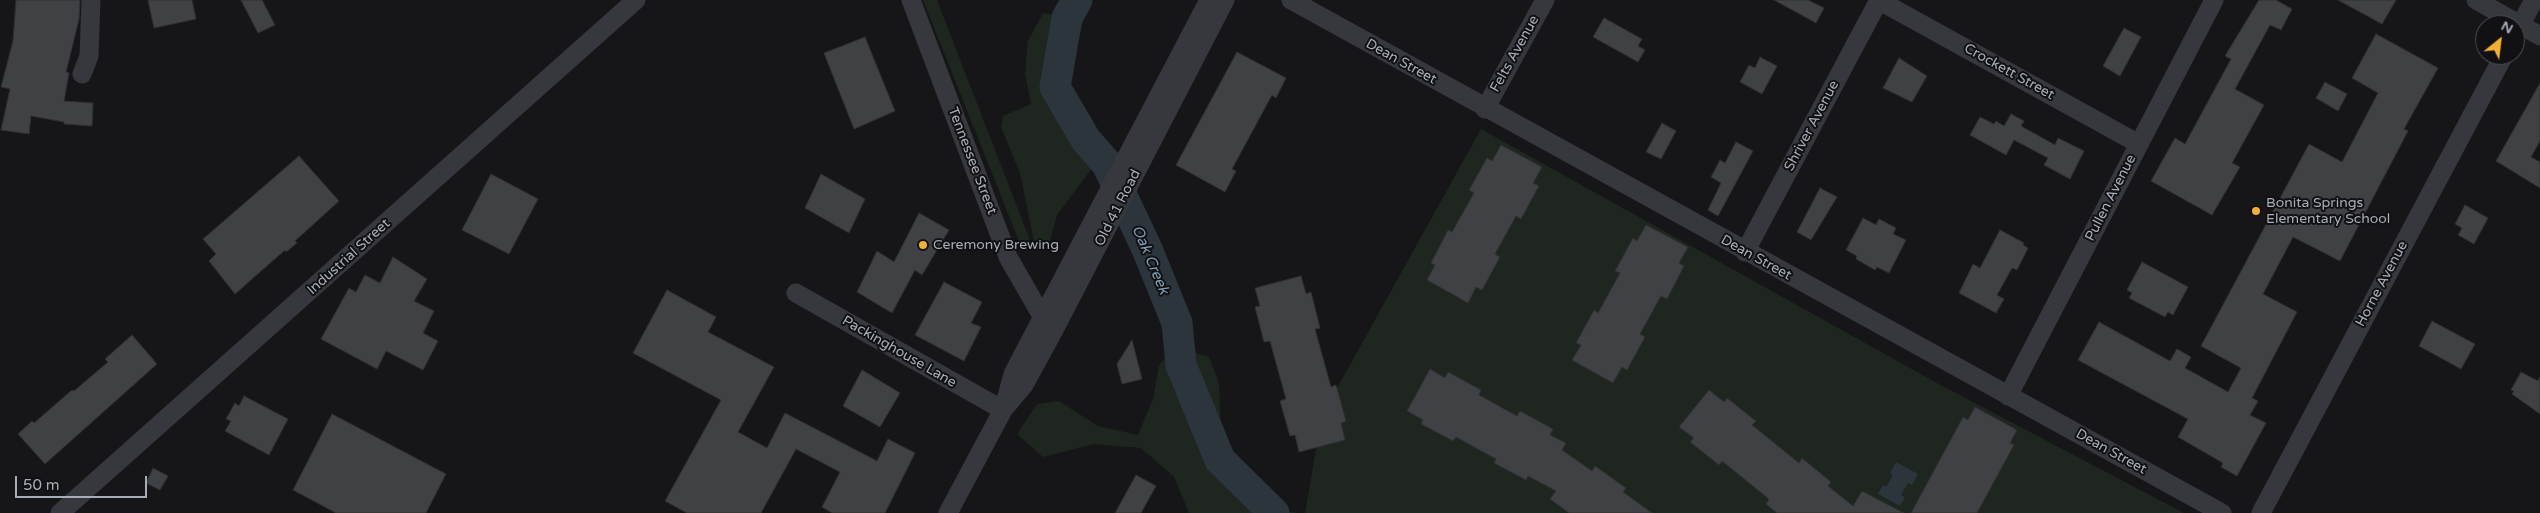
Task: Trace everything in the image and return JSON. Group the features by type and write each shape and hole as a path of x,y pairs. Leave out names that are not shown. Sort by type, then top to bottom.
{"street":[{"path":"82,74 89,56 92,0"},
{"name":"Industrial Street","path":"60,513 636,0"},
{"name":"Tennessee Street","path":"911,0 1008,257 1043,318"},
{"name":"Old 41 Road","path":"1143,144 1209,0"},
{"name":"Old 41 Road","path":"948,513 1003,410 1024,385 1100,227 1143,144 1226,0"},
{"name":"Dean Street","path":"1291,0 1485,109 2222,513"},
{"name":"Felts Avenue","path":"1485,109 1544,0"},
{"name":"Crockett Street","path":"1879,0 2139,144"},
{"name":"Shriver Avenue","path":"1745,252 1879,0"},
{"name":"Pullen Avenue","path":"2008,396 2214,0"},
{"path":"2476,0 2497,15"},
{"path":"2525,17 2534,0"},
{"path":"2525,32 2540,36"},
{"name":"Horne Avenue","path":"2261,513 2499,65"},
{"name":"Old 41 Road","path":"1003,410 1013,374 1043,318 1100,227"},
{"name":"Packinghouse Lane","path":"796,293 1003,410"}],"shaded area":[{"path":"923,0 937,0 1033,248 1023,251"},
{"path":"1043,13 1054,15 1059,24 1052,70 1054,100 1096,163 1057,215 1050,241 1034,242 1020,173 1001,127 1003,116 1031,104 1025,74 1028,41"},
{"path":"1481,129 1935,382 2184,513 1305,513 1322,415"},
{"path":"1174,346 1209,357 1219,383 1222,453 1237,482 1275,510 1298,513 1189,513 1174,477 1141,448 1094,444 1043,457 1017,434 1037,404 1059,401 1098,426 1138,435 1153,399 1159,366"},
{"path":"1896,462 1918,474 1912,485 1908,483 1901,495 1905,497 1900,506 1878,494 1883,485 1886,487 1893,475 1890,473"}],"building":[{"path":"16,0 80,0 79,19 66,72 69,73 64,101 93,103 92,126 64,124 64,122 31,116 29,134 1,130 10,89 1,87 13,41"},
{"path":"148,0 192,0 196,19 154,28"},
{"path":"241,0 262,0 275,25 258,33"},
{"path":"1774,0 1808,0 1824,8 1816,23"},
{"path":"2259,0 2276,0 2292,9 2281,30 2270,25 2235,89 2264,105 2232,163 2240,167 2212,215 2151,181 2175,138 2185,144 2231,59 2225,56"},
{"path":"2338,0 2396,0 2382,24"},
{"path":"1604,18 1642,39 1638,46 1645,50 1638,62 1593,37"},
{"path":"2124,28 2141,37 2120,76 2103,66"},
{"path":"2376,34 2438,68 2404,129 2408,131 2340,261 2293,237 2263,294 2297,312 2252,398 2258,401 2250,415 2266,423 2237,476 2221,467 2223,463 2178,437 2188,419 2078,360 2099,322 2170,361 2177,349 2191,357 2185,368 2228,392 2241,368 2201,346 2309,144 2342,162 2378,93 2352,78"},
{"path":"865,37 895,111 854,129 824,53"},
{"path":"1237,52 1286,78 1276,98 1272,95 1232,169 1236,171 1225,192 1176,165"},
{"path":"1760,57 1777,66 1762,94 1740,82 1749,65 1755,68"},
{"path":"1899,58 1927,76 1912,102 1883,88"},
{"path":"2325,82 2347,94 2338,111 2316,98"},
{"path":"2540,83 2540,141 2531,157 2540,162 2540,188 2496,161"},
{"path":"2011,114 2024,121 2021,126 2055,145 2058,138 2084,151 2070,179 2044,165 2048,158 2014,140 2006,155 1970,135 1980,117 1994,124 1996,121 2004,126"},
{"path":"1662,123 1676,131 1661,159 1646,152"},
{"path":"1736,142 1753,151 1718,216 1708,210 1721,183 1711,177 1720,160 1725,163"},
{"path":"1501,145 1542,167 1533,183 1539,186 1521,219 1516,216 1495,254 1500,257 1482,290 1476,287 1468,303 1427,280 1435,265 1431,263 1448,230 1452,232 1474,193 1469,190 1487,158 1492,161"},
{"path":"299,156 339,201 295,241 297,243 286,252 285,250 235,294 209,261 216,254 203,239"},
{"path":"491,174 538,199 509,254 462,230"},
{"path":"821,174 865,199 849,233 805,208"},
{"path":"1820,188 1837,197 1811,240 1797,232"},
{"path":"2465,205 2488,218 2474,244 2458,235 2462,228 2455,224"},
{"path":"919,213 949,230 922,275 915,270 892,313 857,292 877,251 894,262"},
{"path":"1863,218 1876,225 1879,219 1896,228 1893,234 1906,240 1889,273 1877,267 1875,270 1856,259 1857,256 1846,250"},
{"path":"1646,225 1688,247 1679,263 1684,266 1667,299 1661,296 1640,334 1645,337 1627,370 1622,367 1613,383 1572,360 1581,345 1576,343 1594,310 1598,313 1620,273 1615,271 1633,238 1637,241"},
{"path":"2000,230 2024,243 2023,245 2028,248 2017,270 2012,268 1997,295 2004,299 1996,313 1959,293 1973,264 1980,268"},
{"path":"393,257 427,279 414,301 434,311 423,333 438,341 423,370 386,351 377,369 321,339 349,288 356,292 365,275 380,283"},
{"path":"2142,262 2188,287 2173,315 2168,312 2165,317 2129,298 2132,293 2127,290"},
{"path":"1301,276 1306,294 1311,292 1320,328 1315,329 1331,387 1336,385 1346,421 1341,423 1345,440 1299,452 1295,435 1290,436 1280,401 1286,399 1270,341 1264,342 1255,307 1260,306 1255,288"},
{"path":"944,282 982,302 971,323 981,327 964,361 915,335"},
{"path":"667,290 716,317 708,332 774,367 738,432 767,448 785,413 877,461 888,439 915,453 885,513 832,513 822,507 840,472 796,449 761,513 687,513 665,501 721,400 633,353"},
{"path":"2432,321 2475,344 2461,369 2419,346"},
{"path":"132,335 157,364 45,464 18,434 108,362 105,359"},
{"path":"1132,340 1142,379 1122,384 1117,364"},
{"path":"1430,369 1445,378 1448,372 1481,390 1479,395 1517,416 1520,411 1553,429 1550,435 1566,443 1562,450 1592,471 1595,466 1626,488 1623,492 1652,513 1569,513 1550,499 1556,491 1528,476 1526,480 1494,463 1496,459 1456,437 1453,441 1421,424 1423,420 1407,411"},
{"path":"862,370 900,393 880,427 843,406"},
{"path":"2521,372 2538,381 2540,377 2540,414 2512,394 2514,391 2511,390"},
{"path":"1709,390 1724,402 1727,398 1756,421 1752,425 1799,463 1802,458 1831,482 1828,486 1853,506 1862,491 1904,513 1777,513 1766,504 1769,499 1722,461 1719,465 1690,442 1694,438 1679,427"},
{"path":"244,396 288,419 269,455 225,431 231,421 226,419 235,403 239,406"},
{"path":"1975,407 2017,430 2010,443 2014,445 1977,513 1911,513 1963,417 1968,420"},
{"path":"332,414 446,474 426,513 336,513 293,490"},
{"path":"153,468 168,476 160,490 146,483"},
{"path":"1136,475 1156,486 1141,513 1115,513"}],"waterway":[{"name":"Oak Creek","path":"1077,0 1067,18 1055,87 1086,140 1107,164 1147,249 1177,323 1181,365 1220,460 1274,513"}],"place":[{"name":"Bonita Springs Elementary School","path":"2256,211"},
{"name":"Ceremony Brewing","path":"923,245"}]}
